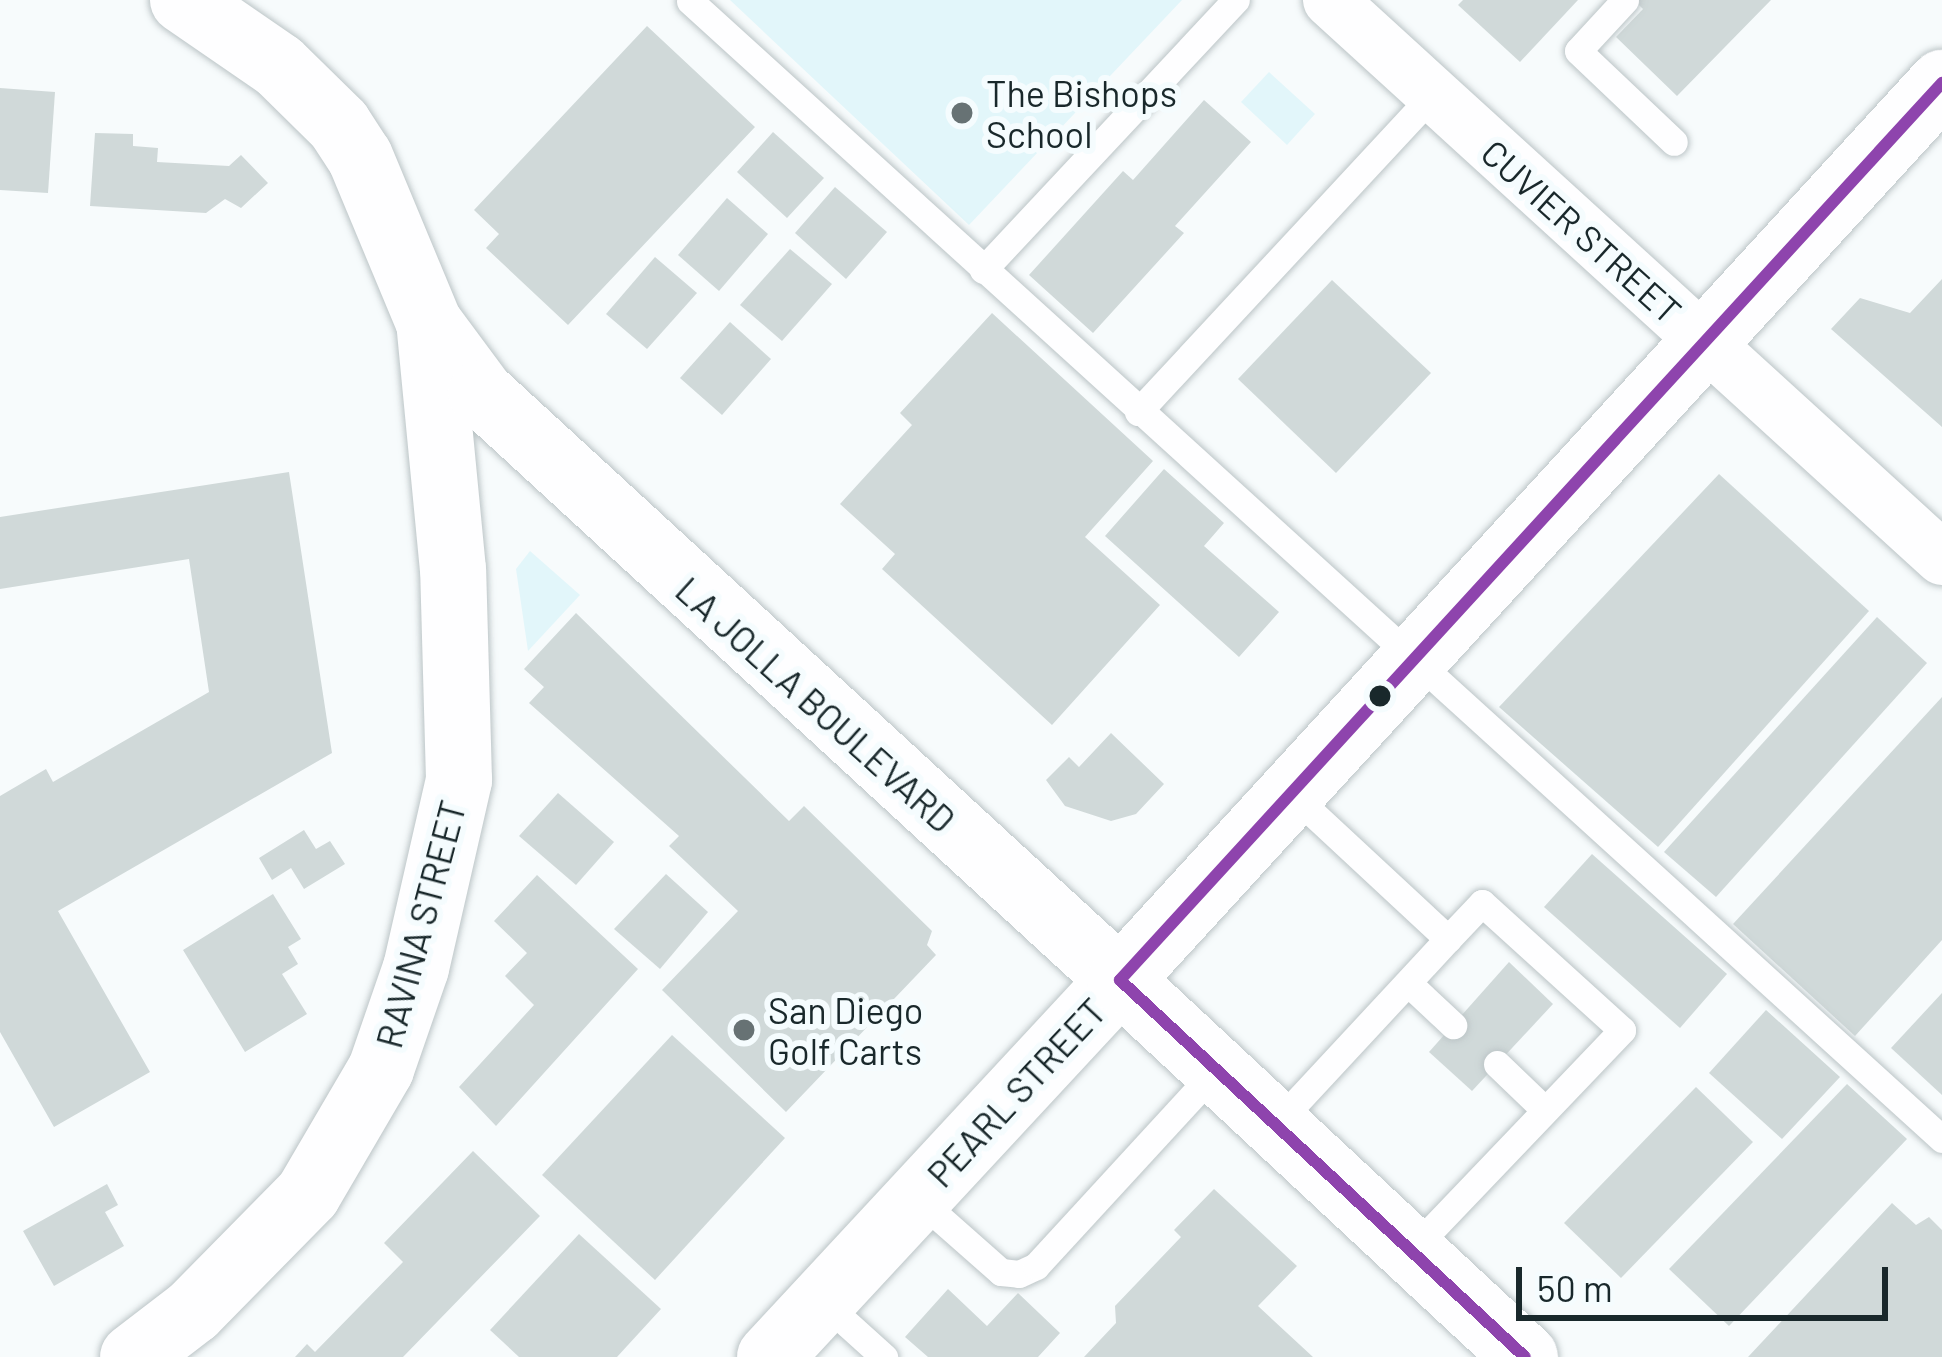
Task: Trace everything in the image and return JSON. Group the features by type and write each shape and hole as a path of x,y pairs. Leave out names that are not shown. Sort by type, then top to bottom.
{"main road":[{"name":"LA JOLLA BOULEVARD","path":"184,0 279,66 339,125 360,157 429,323 481,393 1525,1357"},
{"name":"PEARL STREET","path":"770,1357 1942,83"},
{"name":"RAVINA STREET","path":"133,1357 193,1310 308,1194 381,1069 416,968 459,780 453,570 429,323"}],"street":[{"name":"CUVIER STREET","path":"1330,0 1942,558"}],"lane":[{"path":"983,270 1236,0"},
{"path":"1625,0 1577,51 1674,142"},
{"path":"690,2 1410,663 1942,1139"},
{"path":"1138,412 1433,95"},
{"path":"1292,793 1448,939"},
{"path":"1276,1124 1481,903 1622,1030 1411,1251"},
{"path":"1408,982 1453,1025"},
{"path":"1497,1064 1546,1110"},
{"path":"917,1198 1000,1272 1019,1274 1036,1266 1216,1070"},
{"path":"822,1301 884,1357"}],"shaded area":[{"name":"The Bishops School","path":"730,0 1182,0 969,225"},
{"path":"1269,72 1315,114 1287,145 1241,102"},
{"path":"530,551 580,595 528,651 516,569"}],"building":[{"path":"1463,0 1578,0 1520,62 1458,5"},
{"path":"1634,0 1771,0 1677,96 1616,37 1643,9"},
{"path":"647,26 755,127 568,325 486,248 499,234 474,210"},
{"path":"0,88 55,92 48,193 0,190"},
{"path":"1204,100 1251,142 1175,226 1184,233 1093,333 1029,275 1123,171 1133,180"},
{"path":"773,132 824,178 787,218 737,172"},
{"path":"95,133 133,134 133,146 158,148 157,162 229,166 241,155 268,183 241,208 225,199 206,213 90,206"},
{"path":"835,187 887,232 846,279 795,233"},
{"path":"727,198 768,234 719,291 678,255"},
{"path":"790,249 832,284 782,341 740,305"},
{"path":"655,257 697,293 647,349 606,314"},
{"path":"1942,279 1942,427 1831,329 1860,298 1910,313"},
{"path":"1332,280 1431,373 1336,473 1238,379"},
{"path":"992,313 1153,461 1085,537 1160,605 1052,725 882,569 895,554 840,504 912,425 900,413"},
{"path":"730,322 771,359 722,415 680,378"},
{"path":"1164,469 1224,523 1204,546 1279,612 1239,657 1105,536"},
{"path":"289,472 332,753 58,911 150,1072 54,1127 0,1032 0,796 46,769 53,782 209,692 189,559 0,589 0,517"},
{"path":"1719,474 1869,611 1658,847 1499,707"},
{"path":"576,613 789,821 804,806 932,931 927,945 936,955 786,1112 662,990 738,911 669,846 679,836 529,703 544,687 524,669"},
{"path":"1877,617 1927,663 1716,897 1664,852"},
{"path":"1942,697 1942,940 1855,1036 1733,924"},
{"path":"1111,733 1164,784 1136,814 1111,821 1065,806 1046,780 1069,757 1079,767"},
{"path":"558,793 614,842 576,885 519,836"},
{"path":"304,830 316,849 330,841 345,864 304,889 291,868 272,880 259,858"},
{"path":"1592,854 1727,974 1680,1028 1544,907"},
{"path":"666,874 708,912 660,969 614,929"},
{"path":"537,875 638,969 496,1126 459,1087 534,1005 505,976 527,953 494,921"},
{"path":"273,894 301,939 288,947 298,964 282,974 307,1014 245,1052 183,950"},
{"path":"1509,962 1553,1004 1472,1091 1429,1052"},
{"path":"1942,993 1942,1095 1891,1048"},
{"path":"1766,1010 1840,1077 1782,1139 1709,1073"},
{"path":"672,1035 785,1138 655,1280 542,1175"},
{"path":"1847,1084 1907,1139 1729,1326 1669,1269"},
{"path":"1696,1087 1753,1142 1621,1278 1564,1223"},
{"path":"473,1151 540,1216 403,1357 295,1357 307,1344 315,1352 403,1262 384,1243"},
{"path":"107,1184 118,1205 105,1212 124,1246 54,1286 23,1231"},
{"path":"1214,1189 1297,1266 1258,1306 1313,1357 1084,1357 1116,1323 1115,1306 1181,1237 1174,1230"},
{"path":"1892,1203 1916,1225 1929,1217 1942,1230 1942,1357 1748,1357"},
{"path":"579,1234 661,1309 617,1357 519,1357 490,1330"},
{"path":"948,1289 987,1326 1018,1293 1060,1333 1038,1357 928,1357 905,1337"}],"transit line":[{"path":"1120,980 1942,83"},
{"path":"1120,980 1525,1357"}],"place":[{"name":"The Bishops School","path":"962,113"},
{"name":"San Diego Golf Carts","path":"744,1030"}]}
